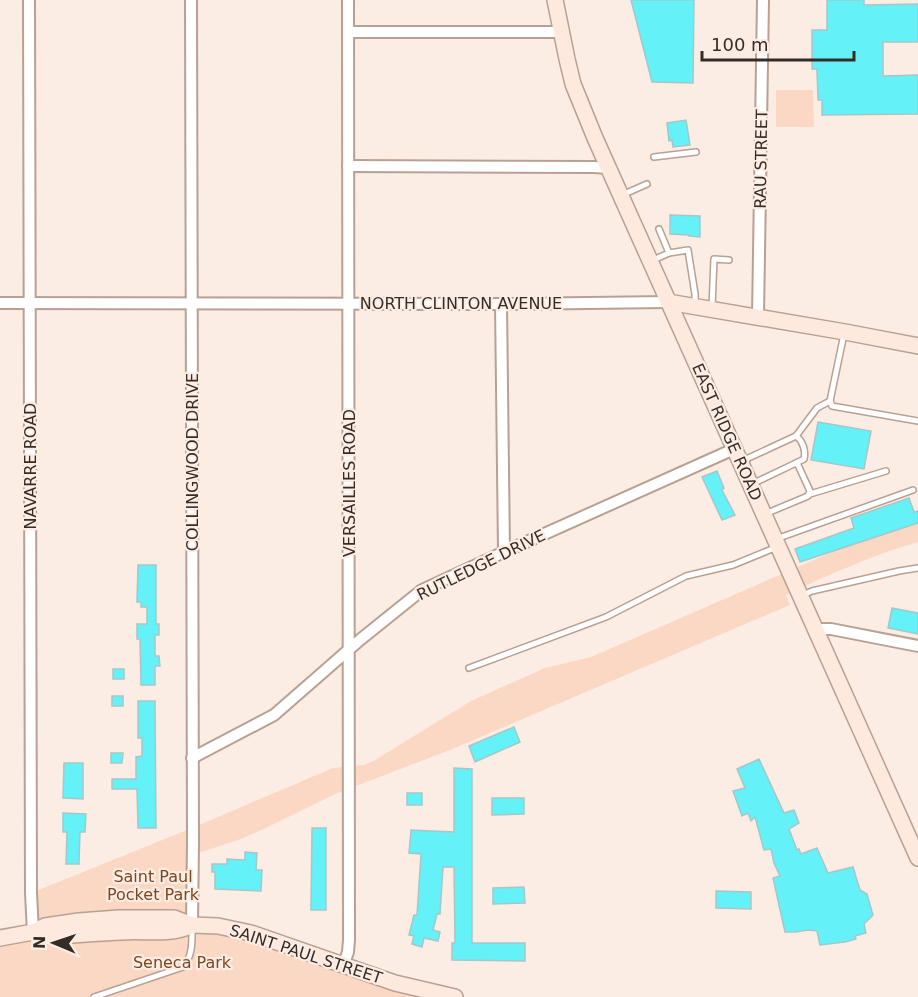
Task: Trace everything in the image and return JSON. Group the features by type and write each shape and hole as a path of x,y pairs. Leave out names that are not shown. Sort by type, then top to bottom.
{"main road":[{"name":"EAST RIDGE ROAD","path":"555,0 573,84 608,168 918,858"},
{"name":"NORTH CLINTON AVENUE","path":"668,302 918,346"},
{"name":"SAINT PAUL STREET","path":"0,938 33,932 51,936 173,931 192,925 224,927 251,933 402,986 455,997"}],"street":[{"name":"NAVARRE ROAD","path":"30,0 31,870 33,932"},
{"name":"COLLINGWOOD DRIVE","path":"191,0 192,925"},
{"name":"VERSAILLES ROAD","path":"344,966 349,940 348,0"},
{"name":"RAU STREET","path":"758,317 763,0"},
{"path":"348,32 561,32"},
{"path":"348,166 608,168"},
{"name":"NORTH CLINTON AVENUE","path":"0,303 668,302"},
{"path":"501,303 504,552"},
{"name":"RUTLEDGE DRIVE","path":"192,758 273,715 422,590 504,552 737,455"},
{"path":"816,631 831,629 918,646"}],"lane":[{"path":"654,157 696,152"},
{"path":"621,196 646,184"},
{"path":"659,228 669,253"},
{"path":"650,262 669,253 688,250 695,294 694,306"},
{"path":"712,309 714,259 729,260"},
{"path":"845,332 830,401 832,406 918,420"},
{"path":"737,455 796,436 816,408 830,401"},
{"path":"751,485 804,459 806,453 800,439 796,436"},
{"path":"796,463 810,494"},
{"path":"764,514 810,494 886,471"},
{"path":"469,668 606,617 686,576 733,565 776,543 913,490"},
{"path":"801,597 812,591 918,568"},
{"path":"94,997 183,967 187,964 190,954 192,925"},
{"path":"114,997 122,988"}],"green space":[{"path":"776,90 813,90 814,127 776,127"},
{"path":"918,523 918,542 867,559 786,595 790,605 450,750 335,794 238,840 192,855 192,925 206,925 455,997 0,997 0,938 33,932 31,893 333,768 364,765 471,701 545,668 591,657 837,550"}],"building":[{"path":"631,0 694,0 693,83 652,82"},
{"path":"827,0 864,0 864,5 918,4 918,42 883,42 883,76 918,75 918,114 822,115 822,100 818,100 817,69 812,69 812,30 827,30"},
{"path":"686,120 690,145 673,147 672,140 669,141 667,123"},
{"path":"670,215 700,216 700,237 670,234"},
{"path":"818,422 871,431 864,469 811,460"},
{"path":"717,471 724,488 722,490 735,515 722,520 702,477"},
{"path":"909,498 914,512 918,511 918,523 800,562 795,549 854,528 851,518"},
{"path":"138,565 156,565 156,624 159,624 159,635 155,635 155,656 159,656 160,666 155,666 155,685 141,685 140,639 137,639 137,624 147,624 147,607 141,607 141,602 137,602"},
{"path":"892,608 918,613 918,634 888,628"},
{"path":"113,669 124,669 124,679 113,679"},
{"path":"112,696 123,696 123,706 112,706"},
{"path":"138,701 155,701 156,828 138,828 137,789 112,789 112,779 136,779 136,757 142,756 142,738 138,738"},
{"path":"514,727 520,742 475,762 469,746"},
{"path":"111,753 123,753 122,763 111,763"},
{"path":"759,759 784,813 794,810 799,823 789,829 797,850 799,849 801,854 817,848 828,873 853,867 860,890 867,894 873,915 864,924 866,933 855,936 856,939 820,945 817,931 785,932 773,878 780,876 771,849 764,850 755,817 751,821 748,813 742,816 733,791 745,788 737,769"},
{"path":"64,763 83,763 83,799 63,798"},
{"path":"454,768 472,769 472,943 525,943 525,961 452,960 452,943 455,943 454,867 443,867 440,914 437,914 433,930 440,932 438,941 424,938 422,947 412,944 414,936 409,935 414,915 417,915 421,854 409,853 411,830 454,832"},
{"path":"407,793 422,793 422,805 407,805"},
{"path":"492,798 524,798 524,814 492,815"},
{"path":"63,813 86,814 85,832 80,832 79,864 66,864 67,832 63,832"},
{"path":"312,828 326,828 326,910 311,910"},
{"path":"245,852 257,853 256,870 262,870 261,891 215,889 215,872 212,872 212,864 227,864 227,859 245,860"},
{"path":"524,887 525,903 493,904 493,888"},
{"path":"716,891 751,892 751,909 716,908"}],"park label":[{"name":"Saint Paul Pocket Park","path":"153,885"},
{"name":"Seneca Park","path":"182,962"}]}
